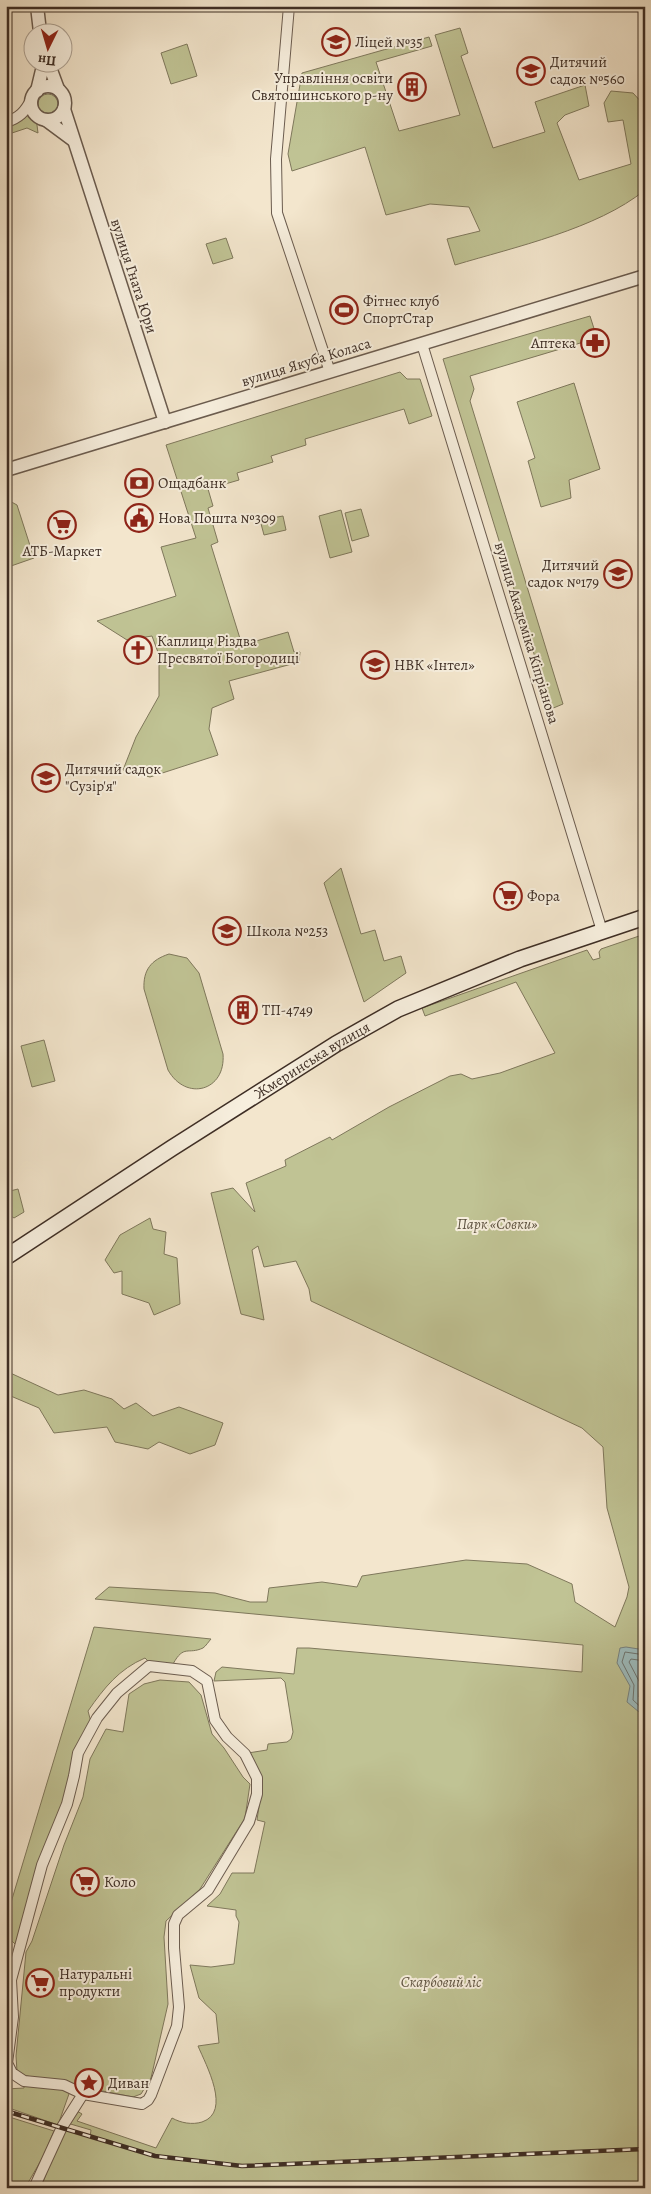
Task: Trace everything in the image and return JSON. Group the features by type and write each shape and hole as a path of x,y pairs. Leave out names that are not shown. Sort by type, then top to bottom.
{"main road":[{"name":"Жмеринська вулиця","path":"6,1257 172,1148 336,1044 398,1009 520,959 645,916"}],"street":[{"path":"37,6 39,22"},
{"path":"289,6 276,159 277,213 330,372"},
{"path":"6,122 26,111 42,72"},
{"path":"46,120 57,118 64,109 64,98 50,72"},
{"path":"34,95 47,86 58,89"},
{"path":"34,95 33,111 41,119 46,120 73,140"},
{"name":"вулиця Гната Юри","path":"64,109 165,422"},
{"name":"вулиця Якуба Коласа","path":"6,470 645,276"},
{"name":"вулиця Академіка Кіпріанова","path":"422,344 602,931"},
{"path":"149,1666 192,1671 207,1681 215,1720 228,1737 246,1754 257,1778 257,1794 249,1822 208,1890 178,1915 174,1924 179,2007 177,2026 148,2100 142,2104 83,2094 64,2085 24,2081 12,2073 7,2063 13,2017 11,1980 42,1865 67,1804 78,1753 85,1738 97,1718 117,1693 149,1666"},
{"path":"34,2188 62,2127 83,2094"}],"green space":[{"path":"460,28 468,53 461,56 493,148 545,132 535,102 585,85 589,106 565,115 557,123 579,180 631,164 623,120 608,122 604,103 611,91 633,93 645,106 645,190 626,204 580,226 529,244 455,265 447,239 480,231 469,207 430,204 386,215 365,147 292,171 288,154 302,73 429,37 432,46 376,62 399,131 460,115 435,35"},
{"path":"187,44 197,76 171,84 161,53"},
{"path":"48,94 55,97 58,104 55,111 48,114 41,111 38,104 41,97"},
{"path":"30,107 36,117 38,133 27,128 6,135 6,124"},
{"path":"226,238 233,258 213,264 206,244"},
{"path":"590,316 597,338 470,376 474,389 470,401 563,704 551,709 443,359"},
{"path":"400,372 407,379 420,379 432,416 409,424 404,409 305,439 306,445 271,456 273,462 237,473 239,480 208,489 213,506 208,508 218,542 211,545 242,645 288,632 294,652 300,652 299,662 229,681 234,699 212,708 209,729 218,755 150,777 123,770 136,737 159,696 159,655 152,636 127,640 97,621 176,596 161,547 196,538 166,445"},
{"path":"574,383 600,469 569,480 571,498 541,507 528,461 535,458 517,402"},
{"path":"6,499 17,505 34,558 11,566 6,550"},
{"path":"361,509 369,536 352,541 345,513"},
{"path":"341,510 352,552 330,558 319,516"},
{"path":"283,516 286,530 264,535 260,520"},
{"path":"341,868 361,934 375,930 384,961 401,956 406,973 364,1002 324,883"},
{"path":"645,934 645,2188 41,2188 62,2129 90,2137 91,2130 67,2123 77,2111 82,2114 77,2121 156,2148 172,2118 187,2123 198,2123 211,2117 215,2109 214,2087 198,2046 219,2043 216,2014 199,1998 190,1965 211,1967 234,1964 239,1922 236,1910 207,1906 220,1894 232,1873 254,1873 265,1822 257,1820 261,1793 248,1753 267,1750 268,1744 287,1742 291,1739 293,1732 285,1682 281,1678 214,1681 216,1672 222,1667 294,1674 297,1648 309,1648 582,1672 583,1645 95,1599 109,1587 215,1593 250,1602 267,1602 269,1588 322,1582 357,1587 362,1576 466,1560 527,1564 572,1584 575,1602 615,1627 629,1587 607,1508 603,1447 582,1428 311,1301 309,1289 296,1261 264,1267 258,1246 252,1250 264,1320 241,1314 211,1193 233,1188 255,1212 246,1183 286,1166 285,1160 330,1137 332,1140 389,1107 450,1076 461,1074 472,1079 500,1073 555,1053 516,982 425,1016 422,1008 587,950 593,960 600,958 599,952 601,949"},
{"path":"169,954 187,958 199,973 223,1054 222,1067 218,1077 212,1084 203,1088 194,1089 185,1086 176,1080 168,1070 144,989 145,976 149,967 157,959"},
{"path":"44,1040 55,1081 32,1087 21,1046"},
{"path":"18,1189 24,1212 14,1218 6,1213 6,1192"},
{"path":"150,1218 153,1229 166,1232 164,1254 177,1258 180,1304 154,1315 149,1303 122,1294 122,1271 114,1273 105,1260 120,1235"},
{"path":"6,1371 58,1395 84,1390 112,1399 124,1409 136,1403 153,1416 179,1407 223,1423 215,1445 190,1454 159,1442 148,1449 115,1442 107,1427 54,1433 39,1408 6,1394"},
{"path":"94,1627 211,1639 203,1648 183,1652 173,1664 150,1663 145,1658 136,1662 113,1680 88,1711 92,1726 70,1779 16,1945 6,1935 6,1919"},
{"path":"160,1680 189,1682 201,1695 212,1734 250,1784 245,1818 200,1889 166,1921 164,1937 168,2004 151,2078 141,2094 133,2097 22,2075 17,2071 16,2056 26,1952 32,1941 64,1845 83,1797 90,1759 106,1729 123,1732 129,1694 144,1684"},
{"path":"24,2084 70,2091 58,2125 6,2107 6,2089 24,2088"},
{"path":"6,2116 54,2131 43,2157 25,2188 6,2188"}],"water":[{"path":"620,1648 645,1650 645,1717 627,1702 630,1686 617,1663"}],"railway":[{"path":"6,2111 155,2156 242,2166 645,2149"}],"place":[{"name":"Ліцей №35","path":"336,42"},
{"name":"Дитячий садок №560","path":"531,71"},
{"name":"Управління освіти Святошинського р-ну","path":"412,87"},
{"name":"Фітнес клуб СпортСтар","path":"344,310"},
{"name":"Аптека","path":"595,343"},
{"name":"Ощадбанк","path":"139,483"},
{"name":"Нова Пошта №309","path":"139,518"},
{"name":"АТБ-Маркет","path":"62,525"},
{"name":"Дитячий садок №179","path":"618,574"},
{"name":"Каплиця Різдва Пресвятої Богородиці","path":"138,650"},
{"name":"НВК «Інтел»","path":"375,665"},
{"name":"Дитячий садок \"Сузір'я\"","path":"46,778"},
{"name":"Фора","path":"508,896"},
{"name":"Школа №253","path":"227,931"},
{"name":"ТП-4749","path":"243,1010"},
{"name":"Коло","path":"85,1882"},
{"name":"Натуральні продукти","path":"40,1983"},
{"name":"Диван","path":"89,2083"}],"park label":[{"name":"Парк «Совки»","path":"497,1224"},
{"name":"Скарбовий ліс","path":"441,1982"}]}
